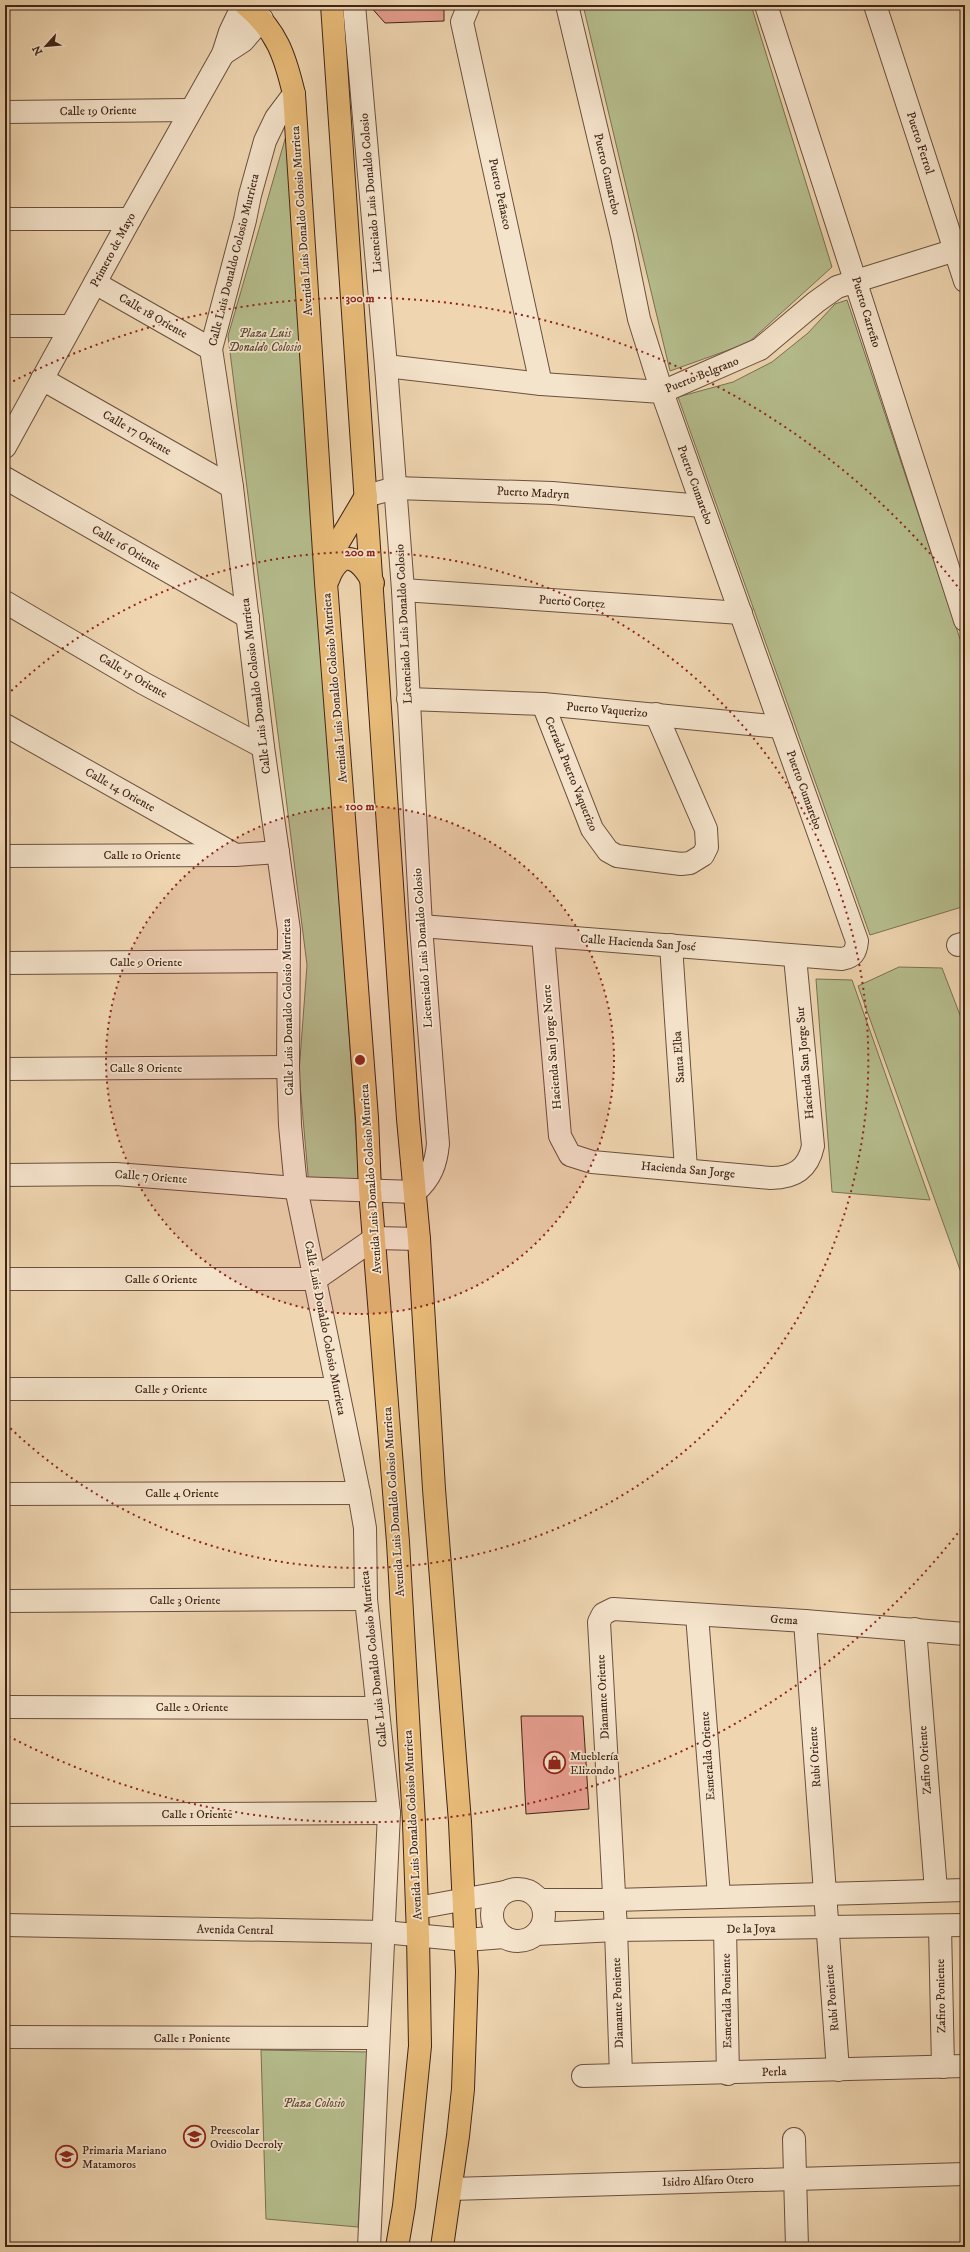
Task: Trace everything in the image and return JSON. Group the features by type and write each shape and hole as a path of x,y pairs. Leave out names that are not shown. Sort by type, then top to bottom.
{"main road":[{"path":"332,5 363,505 373,583 408,1119 419,1239 434,1489 460,1822 464,1898 466,1980 463,2088 451,2189 442,2247"},
{"name":"Avenida Luis Donaldo Colosio Murrieta","path":"255,8 276,38 284,58 294,94 320,498 367,1118 370,1190 398,1542 414,1823 420,2046 404,2206 397,2247"},
{"path":"320,498 328,510 335,515 347,517 363,505"},
{"path":"326,574 363,505"},
{"path":"326,574 339,560 347,558 356,560 363,567 373,583"}],"street":[{"name":"Licenciado Luis Donaldo Colosio","path":"354,5 386,366 394,488 403,590 421,926 438,1144 436,1161 431,1174 415,1192"},
{"name":"Puerto Peñasco","path":"469,5 462,22 541,384"},
{"name":"Puerto Cumarebo","path":"567,5 622,236 639,319 662,392 857,941 854,954"},
{"name":"Puerto Carreño","path":"766,5 965,620"},
{"name":"Puerto Ferrol","path":"875,5 960,248 965,281"},
{"name":"Primero de Mayo","path":"5,447 190,110 223,54 243,41 255,8"},
{"name":"Calle Luis Donaldo Colosio Murrieta","path":"294,94 276,118 265,142 250,195 245,220 211,350 232,487 263,747 289,930 287,961 288,1067 290,1125 296,1188 360,1493 365,1528 366,1599 389,1813 369,2247"},
{"name":"Calle 19 Oriente","path":"5,112 190,110"},
{"path":"5,219 130,219"},
{"name":"Puerto Belgrano","path":"386,366 541,384 662,392 760,349 816,302 837,287 960,248"},
{"name":"Calle 18 Oriente","path":"95,284 211,350"},
{"path":"5,326 71,326"},
{"name":"Calle 17 Oriente","path":"42,378 232,487"},
{"name":"Calle 16 Oriente","path":"5,478 248,617"},
{"name":"Puerto Madryn","path":"363,505 394,488 552,494 702,506"},
{"name":"Puerto Cortez","path":"403,590 741,613"},
{"name":"Calle 15 Oriente","path":"5,602 143,683 263,747"},
{"name":"Puerto Vaquerizo","path":"408,699 543,704 781,727"},
{"name":"Cerrada Puerto Vaquerizo","path":"543,704 592,829 599,843 608,851 625,858 681,864 690,863 703,855 706,847 706,829 656,714"},
{"name":"Calle 14 Oriente","path":"5,725 236,855"},
{"name":"Calle 10 Oriente","path":"5,856 236,855 278,852"},
{"name":"Calle Hacienda San José","path":"421,926 671,945 795,957 842,959 854,954"},
{"name":"Hacienda San Jorge Norte","path":"543,936 560,1136 570,1155"},
{"name":"Santa Elba","path":"671,945 686,1169"},
{"name":"Hacienda San Jorge Sur","path":"795,957 813,1146 811,1157 804,1167"},
{"name":"Calle 9 Oriente","path":"5,963 287,961"},
{"name":"Calle 8 Oriente","path":"5,1069 288,1067"},
{"name":"Hacienda San Jorge","path":"570,1155 592,1162 777,1178 796,1174 804,1167"},
{"name":"Calle 7 Oriente","path":"5,1175 116,1174 296,1188 370,1190"},
{"path":"370,1190 415,1192"},
{"path":"316,1279 375,1238 419,1239"},
{"name":"Calle 6 Oriente","path":"5,1279 316,1279"},
{"name":"Calle 5 Oriente","path":"5,1389 337,1389"},
{"name":"Calle 4 Oriente","path":"5,1494 360,1493"},
{"name":"Calle 3 Oriente","path":"5,1601 366,1599"},
{"name":"Gema","path":"603,1614 613,1609 805,1621 965,1634"},
{"name":"Diamante Oriente","path":"603,1614 599,1622 616,1930"},
{"name":"Esmeralda Oriente","path":"697,1615 719,1896"},
{"name":"Rubí Oriente","path":"805,1621 827,1927"},
{"name":"Zafiro Oriente","path":"915,1629 936,1890"},
{"name":"Calle 2 Oriente","path":"5,1707 378,1708"},
{"name":"Calle 1 Oriente","path":"5,1815 389,1813"},
{"path":"417,1908 464,1898 520,1889 527,1891 540,1900 614,1900 965,1890"},
{"path":"504,1937 497,1930 492,1916 496,1902 505,1892"},
{"path":"536,1934 543,1924 544,1918 540,1900"},
{"name":"Avenida Central","path":"5,1925 384,1932 466,1940"},
{"name":"De la Joya","path":"466,1940 504,1937 522,1941 536,1934 616,1930 965,1925"},
{"name":"Zafiro Poniente","path":"940,1926 943,2067"},
{"name":"Rubí Poniente","path":"827,1927 838,2070"},
{"name":"Esmeralda Poniente","path":"726,1929 728,2074"},
{"name":"Diamante Poniente","path":"616,1930 621,2075"},
{"name":"Calle 1 Poniente","path":"5,2037 378,2038"},
{"name":"Perla","path":"583,2076 728,2074 965,2066"},
{"path":"794,2139 797,2247"},
{"name":"Isidro Alfaro Otero","path":"451,2189 965,2174"}],"green space":[{"path":"583,5 751,5 832,267 748,343 670,371"},
{"name":"Plaza Luis Donaldo Colosio","path":"288,129 359,1179 309,1186 299,1073 307,965 228,336"},
{"path":"847,300 965,654 965,906 870,935 678,397 733,382 772,362 808,333 835,304"},
{"path":"899,967 942,968 965,1028 965,1278 963,1278 858,986"},
{"path":"816,979 852,980 930,1200 832,1192"},
{"name":"Plaza Colosio","path":"261,2050 368,2052 358,2227 266,2219"}],"building":[{"path":"369,5 444,5 444,21 385,23"},
{"name":"Mueblería Elizondo","path":"521,1716 583,1716 589,1809 526,1814"}],"place":[{"name":"Mueblería Elizondo","path":"555,1763"},
{"name":"Preescolar Ovidio Decroly","path":"194,2137"},
{"name":"Primaria Mariano Matamoros","path":"66,2157"}]}
